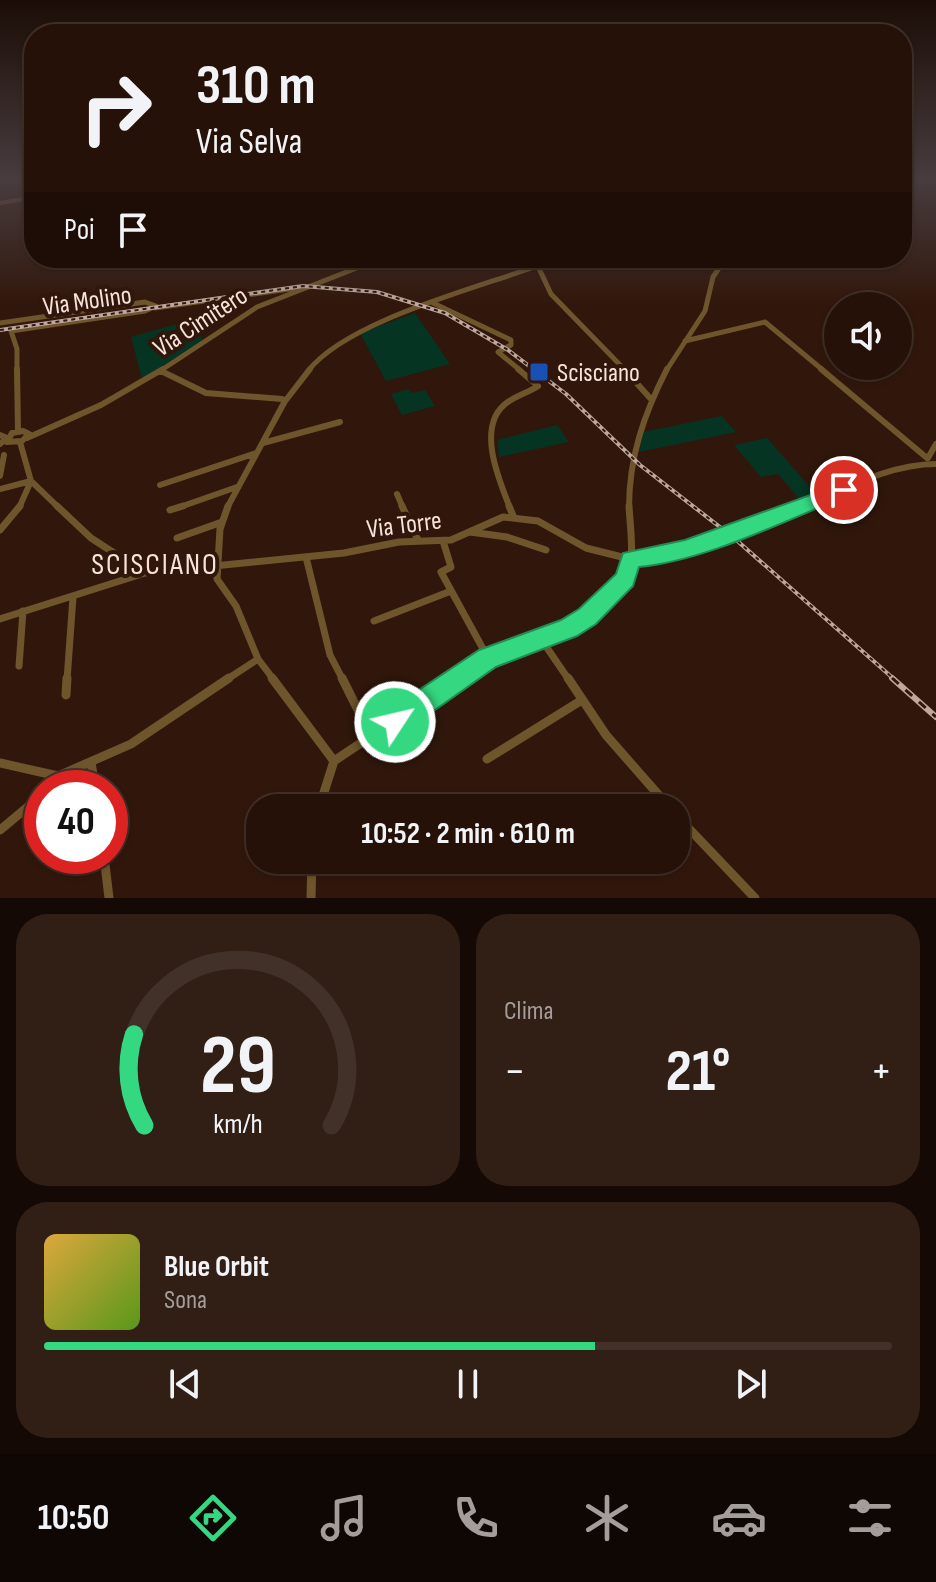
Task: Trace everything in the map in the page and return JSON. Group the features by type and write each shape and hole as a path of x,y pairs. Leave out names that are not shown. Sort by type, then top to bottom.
{"street":[{"name":"Via Cimitero","path":"21,435 74,419 158,373 257,307 355,268"},
{"path":"334,761 258,659 236,606 218,583 222,522 282,400 335,344 355,332 523,268"},
{"path":"538,268 551,294 592,333 650,398"},
{"path":"323,794 334,761 488,658 569,628 604,603 626,579 630,559 629,480 650,398 705,311 713,277 719,268"},
{"path":"155,308 301,288"},
{"name":"Via Molino","path":"0,323 145,302 154,303 155,308 11,331 17,349 21,435 31,481"},
{"path":"433,303 511,340 511,345 498,352 538,386 503,405 492,426 498,479 514,518 538,521 586,548 630,559 677,552 888,473 932,462"},
{"path":"685,341 765,322 932,462"},
{"path":"169,375 171,364"},
{"path":"158,373 206,393 282,400"},
{"path":"262,443 340,422"},
{"path":"4,437 21,435"},
{"path":"4,437 21,435"},
{"path":"0,445 4,437"},
{"path":"932,462 936,444"},
{"path":"160,485 256,453"},
{"path":"0,476 4,455"},
{"path":"0,489 31,481"},
{"path":"0,530 18,509 31,481"},
{"path":"31,481 91,538 145,573"},
{"path":"170,510 237,487"},
{"path":"397,494 418,540"},
{"name":"Via Torre","path":"0,619 145,573 189,567 219,568 418,540 443,541 470,532 496,518 514,518"},
{"path":"177,538 222,522"},
{"path":"470,532 507,537 546,550"},
{"path":"443,541 451,567 441,572 488,658"},
{"path":"306,557 330,655 372,738"},
{"path":"374,621 451,591"},
{"path":"66,695 73,597"},
{"path":"19,666 23,611"},
{"path":"541,639 582,700 637,773 657,794"},
{"path":"72,770 159,726 258,659"},
{"path":"487,759 582,700"},
{"path":"91,762 92,770"},
{"path":"0,763 31,770"},
{"path":"0,830 24,810"},
{"path":"690,830 755,898"},
{"path":"106,874 109,898"},
{"path":"311,898 312,874"}],"green space":[{"path":"415,313 450,364 386,381 360,333"},
{"path":"191,320 203,340 142,379 131,337"},
{"path":"409,389 412,393 425,390 435,406 402,415 391,394"},
{"path":"722,416 736,432 639,452 643,432"},
{"path":"557,425 569,442 499,457 497,440"},
{"path":"767,438 817,495 801,501 778,474 761,477 734,445"}],"railway":[{"path":"0,330 303,286 377,292 445,313 508,350 566,394 640,465 734,538 895,680"},
{"path":"892,678 936,717"}],"place":[{"name":"Scisciano","path":"539,372"}],"district":[{"name":"SCISCIANO","path":"155,564"}],"route":[{"path":"395,722 488,658 569,628 588,616 626,579 630,559 665,556 690,548 844,490"}]}
